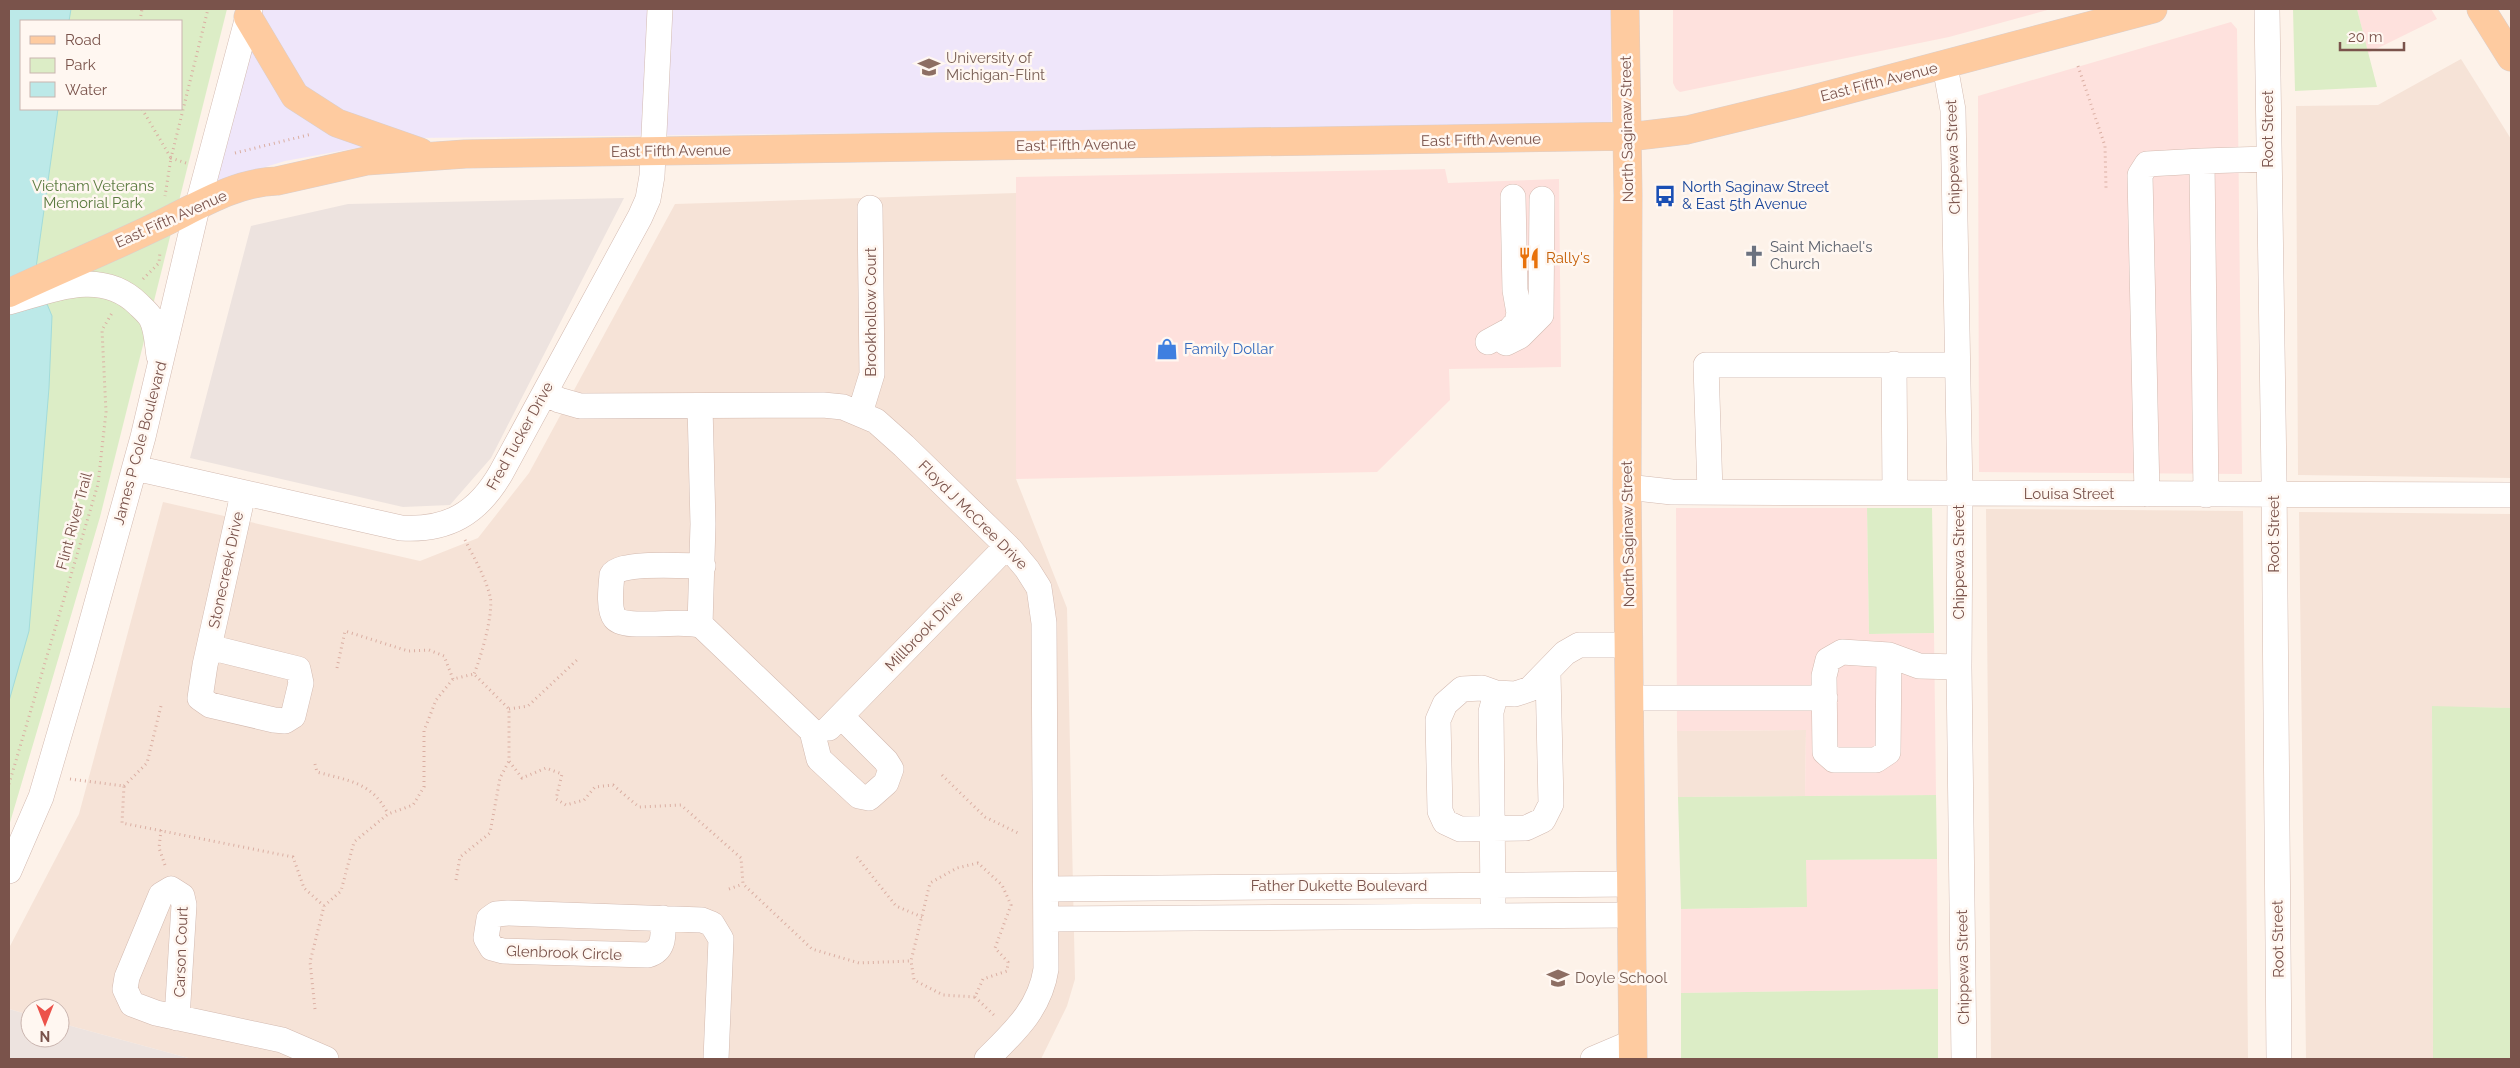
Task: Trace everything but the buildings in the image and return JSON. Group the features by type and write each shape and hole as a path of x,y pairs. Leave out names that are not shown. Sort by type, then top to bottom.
{"main road":[{"name":"North Saginaw Street","path":"1625,9 1629,390 1627,487 1633,1051"},
{"name":"East Fifth Avenue","path":"9,293 75,274 198,204 262,181 277,180 345,165 429,155 1627,137 1687,130 1945,66 2153,9"},
{"path":"2481,9 2511,57"},
{"path":"249,13 295,96 337,123 429,155"}],"street":[{"name":"Fred Tucker Drive","path":"134,468 401,528 425,528 450,522 471,510 488,494 545,393 644,208 651,183 660,9"},
{"name":"Root Street","path":"2267,9 2279,1059"},
{"name":"James P Cole Boulevard","path":"9,871 42,797 134,468 198,204 249,13"},
{"name":"Chippewa Street","path":"1945,66 1953,110 1960,494 1959,667 1964,1059"},
{"path":"2148,494 2140,175 2148,164 2268,159"},
{"path":"2202,162 2206,495"},
{"path":"1513,197 1515,290 1519,313 1517,322 1497,342 1520,336 1541,315 1542,199"},
{"name":"Brookhollow Court","path":"860,413 872,374 870,208"},
{"path":"9,302 75,274 127,294 151,318 155,330 160,366"},
{"path":"1894,364 1895,492"},
{"path":"1710,492 1706,365 1957,365"},
{"name":"Floyd J McCree Drive","path":"545,393 559,400 580,406 832,405 860,413 887,429 1006,546 1034,578 1044,608 1046,969 1039,997 1028,1016 998,1054"},
{"path":"700,406 703,566 700,625"},
{"name":"Louisa Street","path":"1627,487 1672,492 2274,496 2511,495"},
{"name":"Stonecreek Drive","path":"209,647 243,494"},
{"name":"Millbrook Drive","path":"815,737 826,731 841,716 1006,546"},
{"path":"703,566 623,568 614,571 612,580 612,612 618,621 628,624 684,622 700,625 801,721 815,737 816,752 819,758 855,792 864,797 876,794 890,778 889,765 841,716"},
{"path":"1548,673 1551,804 1543,820 1526,828 1492,829 1460,829 1445,822 1440,811 1438,720 1445,704 1462,689 1482,688 1496,693 1515,694 1530,690 1565,653 1578,645 1630,645"},
{"path":"1889,655 1888,752 1876,760 1834,760 1825,752 1824,676 1828,660 1842,652 1889,655 1919,666 1959,667"},
{"path":"1494,917 1491,712 1496,693"},
{"path":"1630,698 1825,698"},
{"name":"Father Dukette Boulevard","path":"1047,889 1631,884"},
{"path":"1248,887 1248,917"},
{"path":"1178,888 1178,918"},
{"name":"Carson Court","path":"177,1018 183,900 179,892 171,889 161,895 127,977 125,989 129,1000 137,1007 177,1018 282,1040 326,1059"},
{"name":"Glenbrook Circle","path":"663,918 661,946 657,951 648,955 503,951 492,948 486,938 489,919 501,914 663,918 702,920 712,924 719,933 720,952 716,1059"},
{"name":"Father Dukette Boulevard","path":"1047,919 1632,915"},
{"path":"1593,1059 1633,1051"}],"path":[{"path":"2078,66 2104,146 2106,188"},
{"name":"Flint River Trail","path":"9,784 98,484 106,412 102,330 117,304 159,263 171,158 143,110"},
{"path":"464,539 484,578 491,598 483,653 474,674"},
{"path":"336,668 345,631 408,651 429,650 444,656 453,679"},
{"path":"509,709 528,706 578,659"},
{"path":"315,1010 310,962 324,906 341,891 354,842 388,814 413,805 424,787 424,731 436,700 453,679 474,674"},
{"path":"456,880 460,857 490,833 500,778 509,761 509,709 474,674"},
{"path":"161,706 147,763 124,786 122,823 293,856 304,888 324,906"},
{"path":"509,761 522,778 546,768 562,774 556,799 566,805 584,800 595,787 613,785 638,807 682,805 741,858 743,884 812,948 859,963 911,961"},
{"path":"315,764 317,772 365,785 381,800 388,814"},
{"path":"942,776 984,817 1020,834"},
{"path":"67,779 124,786"},
{"path":"161,830 159,848 170,879 171,889"},
{"path":"856,856 896,906 922,917"},
{"path":"975,997 983,979 1007,971 1008,962 995,948 1011,905 1002,885 978,863 957,868 930,883 911,961 914,980 943,995 975,997 997,1018"},
{"path":"729,889 743,884"}],"shaded area":[{"name":"University of Michigan-Flint","path":"261,9 1611,9 1611,125 412,138 285,161 217,182"},
{"path":"1673,9 2051,9 1949,37 1680,92 1673,83"},
{"path":"2357,9 2431,9 2437,19 2368,53"},
{"path":"2231,22 2237,29 2242,474 1979,472 1978,96"},
{"path":"2461,59 2511,139 2511,478 2298,475 2296,106 2378,105"},
{"path":"1445,169 1448,183 1559,179 1561,367 1449,369 1450,400 1377,472 1016,479 1016,177"},
{"path":"1016,193 1016,479 1067,608 1075,979 1067,1006 1041,1059 192,1059 70,1026 70,998 20,998 20,1012 9,1009 9,948 79,814 163,502 420,561 478,538 529,473 675,204"},
{"path":"624,198 491,458 450,505 403,507 190,458 251,226 348,204"},
{"path":"1676,508 1867,508 1869,634 1934,633 1936,795 1805,796 1806,730 1677,731"},
{"path":"1986,509 2243,511 2248,1059 1991,1059"},
{"path":"2299,512 2511,514 2511,708 2432,707 2433,1059 2306,1059"},
{"path":"1806,730 1805,796 1678,797 1677,731"},
{"path":"1937,859 1938,989 1681,993 1681,909 1806,907 1806,860"},
{"path":"9,1009 20,1012 20,1048 70,1048 70,1026 192,1059 9,1059"}],"green space":[{"name":"Vietnam Veterans Memorial Park","path":"9,9 227,9 100,517 9,826"},
{"path":"2293,9 2357,9 2377,87 2295,91"},
{"path":"1867,508 1932,508 1934,633 1869,634"},
{"path":"2432,706 2511,708 2511,1059 2433,1059"},
{"path":"1936,795 1937,859 1806,860 1807,907 1681,909 1678,797"},
{"path":"1938,989 1938,1059 1681,1059 1681,993"}],"water":[{"path":"9,9 71,9 69,20 20,20 20,110 58,110 35,275 52,316 49,388 29,631 9,701"}],"place":[{"name":"University of Michigan-Flint","path":"929,67"},
{"name":"North Saginaw Street & East 5th Avenue","path":"1665,196"},
{"name":"Saint Michael's Church","path":"1754,256"},
{"name":"Rally's","path":"1529,258"},
{"name":"Family Dollar","path":"1167,349"},
{"name":"Doyle School","path":"1558,978"}]}
